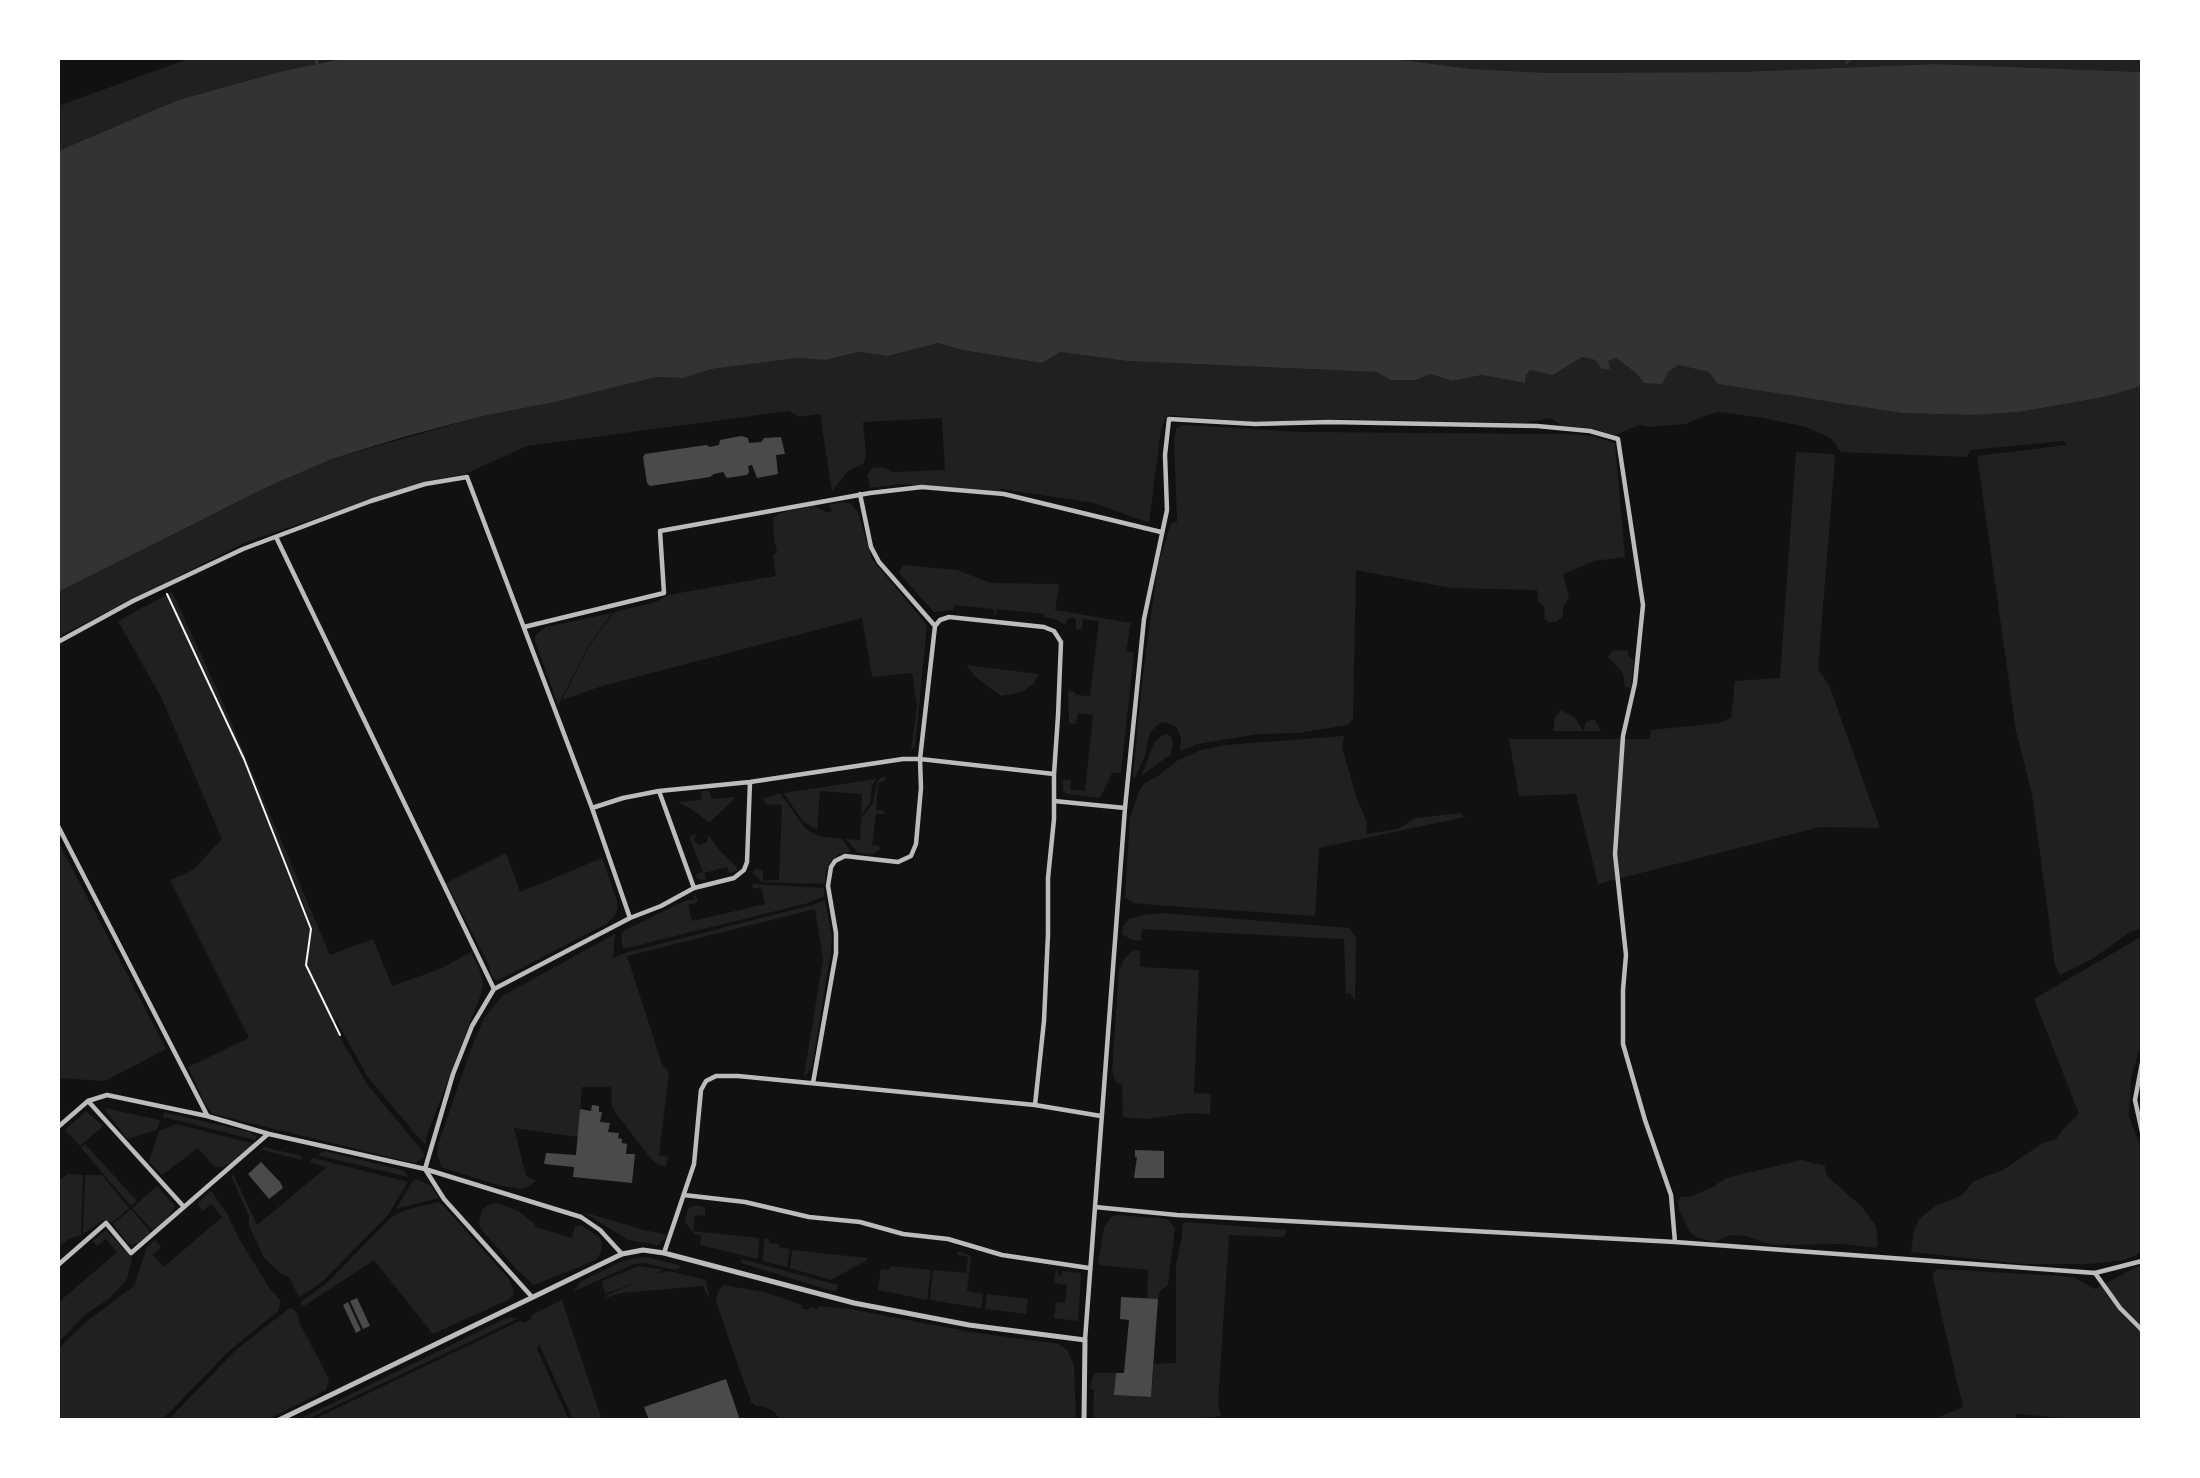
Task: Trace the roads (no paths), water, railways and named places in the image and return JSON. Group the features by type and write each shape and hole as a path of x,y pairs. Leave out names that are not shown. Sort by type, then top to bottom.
{"street":[{"path":"1084,1420 1089,1268 1096,1207 1125,808 1144,620 1167,510 1165,455 1169,419 1255,424 1329,422 1537,426 1590,431 1618,439 1643,605 1635,684 1623,736 1615,854 1626,955 1623,1044 1671,1195 1675,1242"},
{"path":"58,642 243,550 414,488 467,477 592,808 630,918"},
{"path":"524,627 664,593 660,531 860,494 922,487 1004,494 1161,532"},
{"path":"860,494 871,547 878,562 934,626"},
{"path":"276,537 494,989"},
{"path":"813,1083 836,953 835,926 828,886 831,867 835,861 845,856 898,862 911,856 916,844 919,816 920,759 934,626 949,617 1044,627 1054,631 1061,645 1048,878 1044,1021 1035,1105"},
{"path":"592,808 659,791 750,782 895,760 920,759 1054,774"},
{"path":"532,1297 444,1199 425,1169 453,1074 472,1027 494,989 630,918 662,906 694,888 734,878 744,870 747,862 750,782"},
{"path":"659,791 694,888"},
{"path":"1054,801 1125,808"},
{"path":"58,826 207,1116"},
{"path":"2142,1063 2135,1100 2142,1132"},
{"path":"664,1254 694,1164 701,1090 706,1081 716,1076 1035,1105 1101,1116"},
{"path":"58,1127 88,1101 107,1095 207,1116 269,1134 425,1169 580,1217 600,1230 622,1254"},
{"path":"88,1101 184,1207"},
{"path":"58,1265 106,1223 131,1252 269,1134"},
{"path":"684,1195 745,1202 809,1217 860,1222 903,1234 948,1238 1002,1255 1089,1268"},
{"path":"1096,1207 1177,1215 1904,1257 2095,1273 2142,1261"},
{"path":"279,1420 622,1254 643,1250 854,1303 969,1325 1085,1340"},
{"path":"2095,1273 2120,1308 2142,1330"}],"waterway":[{"path":"316,58 317,64"},
{"path":"1847,62 1850,58"}]}
